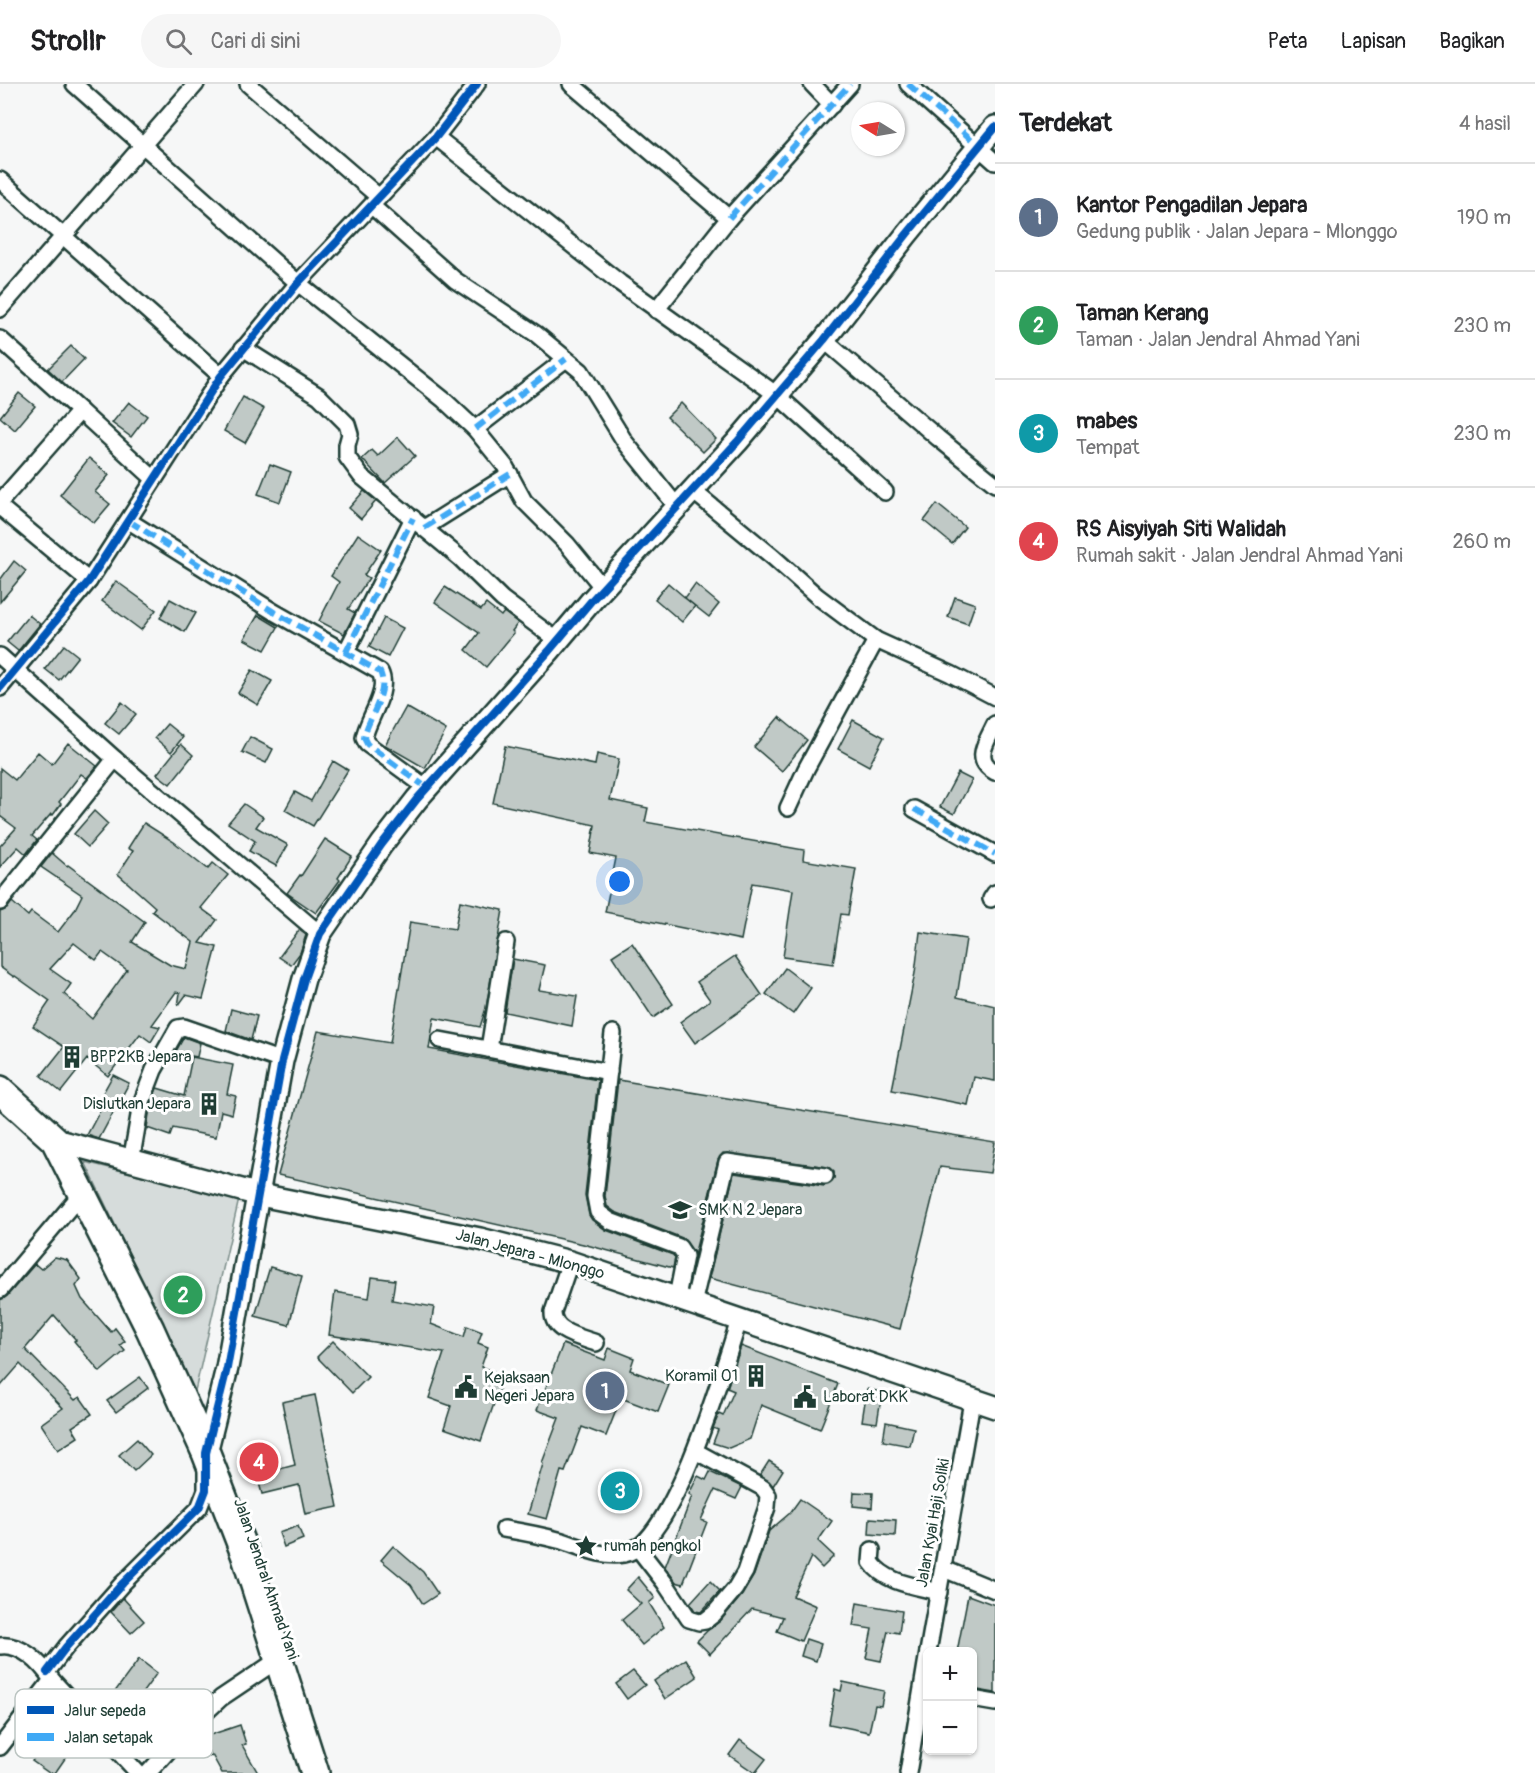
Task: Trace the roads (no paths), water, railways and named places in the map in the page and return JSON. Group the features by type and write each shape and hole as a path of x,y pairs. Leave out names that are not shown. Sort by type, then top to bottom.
{"highway":[{"name":"Jalan Jendral Ahmad Yani","path":"0,1090 55,1140 150,1329 206,1452 245,1554 315,1773"}],"street":[{"path":"74,84 298,283 444,400 475,429 510,474 524,501 567,544 603,588"},
{"path":"0,309 196,84"},
{"path":"248,84 376,201 455,280 536,334 581,370 625,442 678,508"},
{"path":"0,688 88,581 129,521 153,478 221,376 243,348 298,283 436,137 477,84"},
{"path":"572,84 729,218"},
{"path":"812,84 832,105"},
{"path":"656,310 729,218 850,84"},
{"path":"908,84 995,162"},
{"path":"40,1689 66,1647 123,1583 199,1508 206,1490 206,1452 227,1368 260,1195 282,1061 301,989 321,934 382,844 427,788 777,395 995,127"},
{"path":"436,137 620,283 777,395 885,492"},
{"path":"0,180 221,376"},
{"path":"0,339 153,478"},
{"path":"824,340 995,484"},
{"path":"243,348 319,396 347,424 350,434 347,453 350,463 387,499 460,558 502,599 558,641"},
{"path":"475,429 566,359"},
{"path":"0,502 80,411"},
{"path":"346,652 419,523 510,474"},
{"path":"693,491 773,556 817,597 876,640 995,697"},
{"path":"0,507 88,581"},
{"path":"129,521 274,612 380,672 383,679 381,691 364,738 367,744 427,788"},
{"path":"788,808 806,769 876,640"},
{"path":"0,656 116,759 321,934"},
{"path":"995,724 982,757 987,767 995,772"},
{"path":"0,902 116,759"},
{"path":"914,809 995,854"},
{"path":"489,1050 506,942"},
{"path":"131,1162 141,1104 154,1070 177,1028 184,1027 282,1061"},
{"path":"613,1033 596,1196 598,1212 610,1221 679,1247 685,1256 685,1300"},
{"path":"440,1040 609,1072"},
{"name":"Jalan Jepara - Mlonggo","path":"55,1140 260,1195 480,1239 570,1262 740,1318 972,1401 995,1407"},
{"path":"685,1300 727,1162 825,1176"},
{"path":"0,1290 81,1194"},
{"path":"570,1262 553,1312 554,1320 558,1327 596,1343"},
{"path":"504,1529 551,1539 593,1552 615,1555 626,1554 637,1547 662,1519 679,1490 695,1451 740,1318"},
{"name":"Jalan Kyai Haji Soliki","path":"929,1647 972,1401"},
{"path":"637,1547 689,1619 705,1621 735,1589 748,1562 767,1508 768,1494 763,1488 695,1451"},
{"path":"872,1550 871,1562 884,1575 939,1592"},
{"path":"944,1569 995,1590"},
{"path":"0,1646 14,1646 20,1649 61,1689"},
{"path":"213,1705 279,1659"},
{"name":"Jalan Kyai Haji Soliki","path":"908,1773 923,1692"},
{"path":"977,1701 995,1703"},
{"path":"0,1747 15,1725"},
{"path":"124,1758 138,1773"},
{"path":"148,1773 162,1758"}],"place":[{"name":"BPP2KB Jepara","path":"72,1057"},
{"name":"Dislutkan Jepara","path":"209,1104"},
{"name":"SMK N 2 Jepara","path":"680,1210"},
{"name":"Taman Kerang","path":"183,1295"},
{"name":"Koramil 01","path":"756,1376"},
{"name":"Kejaksaan Negeri Jepara","path":"466,1387"},
{"name":"Kantor Pengadilan Jepara","path":"605,1391"},
{"name":"Laborat DKK","path":"805,1397"},
{"name":"RS Aisyiyah Siti Walidah","path":"259,1462"},
{"name":"mabes","path":"620,1491"},
{"name":"rumah pengkol","path":"586,1546"}]}
